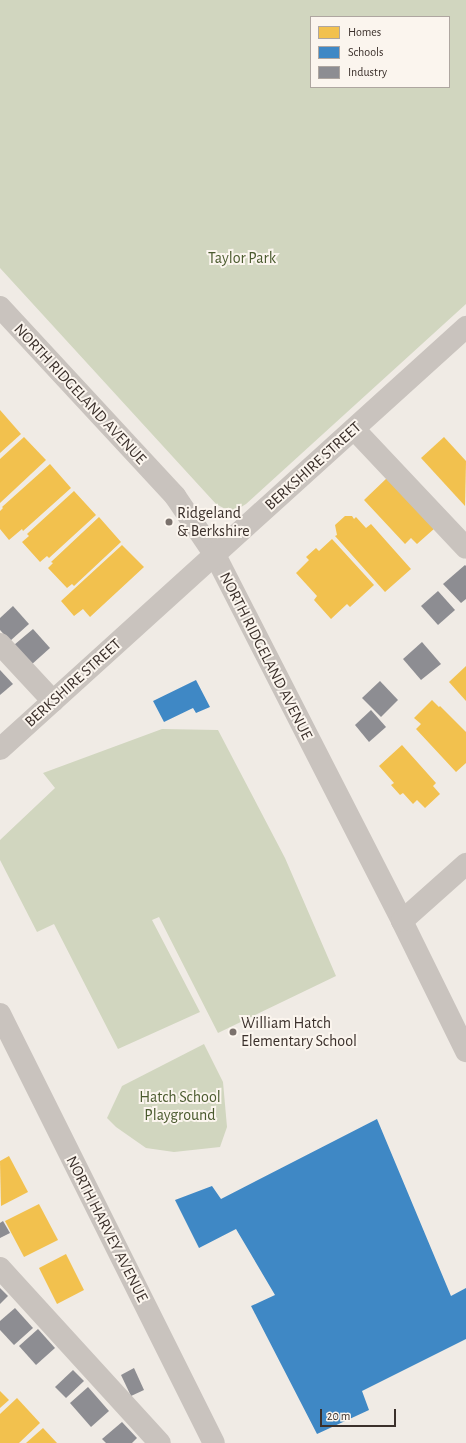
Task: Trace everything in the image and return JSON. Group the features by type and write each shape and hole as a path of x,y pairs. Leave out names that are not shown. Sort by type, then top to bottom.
{"street":[{"name":"NORTH RIDGELAND AVENUE","path":"0,307 175,496 216,555 402,921 466,1051"},
{"name":"BERKSHIRE STREET","path":"0,749 466,327"},
{"path":"354,429 466,548"},
{"path":"0,644 54,701"},
{"path":"402,921 466,864"},
{"name":"NORTH HARVEY AVENUE","path":"0,1014 214,1443"},
{"path":"0,1268 160,1443"}],"green space":[{"name":"Taylor Park","path":"0,0 466,0 466,304 246,504 238,509 229,511 216,504 0,268"},
{"path":"162,729 218,730 285,858 336,976 218,1033 159,917 152,920 200,1012 118,1049 54,924 37,932 0,860 0,840 55,788 43,773"},
{"name":"Hatch School Playground","path":"204,1044 223,1082 227,1127 220,1147 174,1152 146,1148 116,1127 107,1118 122,1086"}],"building: Homes":[{"path":"0,410 21,434 0,453"},
{"path":"24,437 46,460 0,503 0,459"},
{"path":"444,437 466,461 465,506 421,458"},
{"path":"50,464 71,488 23,531 22,529 9,540 0,529 0,511 3,508 2,507"},
{"path":"388,477 435,528 417,544 411,538 405,544 364,500"},
{"path":"74,491 96,515 49,558 47,556 40,562 22,542 29,536 27,534"},
{"path":"345,516 352,516 354,519 356,517 366,528 371,524 411,569 385,592 335,536 337,535 335,525"},
{"path":"99,517 121,542 74,586 72,584 67,588 48,568 53,563 51,562"},
{"path":"332,539 374,585 350,607 347,604 331,619 314,600 317,596 296,573 309,560 306,557 316,548 319,551"},
{"path":"122,545 144,567 90,617 83,609 74,616 61,601"},
{"path":"466,666 466,701 449,682"},
{"path":"432,700 466,732 466,763 456,772 416,729 421,724 414,718"},
{"path":"402,745 436,783 433,786 440,794 425,808 417,800 413,804 403,793 400,795 391,785 394,783 379,766"},
{"path":"9,1156 28,1192 1,1206 0,1161"},
{"path":"39,1204 58,1240 24,1257 5,1221"},
{"path":"66,1254 84,1290 57,1304 39,1268"},
{"path":"0,1391 9,1400 0,1408"},
{"path":"17,1398 40,1423 19,1443 0,1443 0,1414"},
{"path":"43,1428 57,1443 26,1443"}],"building: Schools":[{"path":"196,680 210,707 196,713 193,708 164,722 153,701"},
{"path":"377,1119 451,1296 466,1288 466,1339 362,1391 369,1410 317,1434 251,1306 275,1295 236,1229 199,1248 175,1200 212,1186 221,1199"}],"building: Industry":[{"path":"465,565 466,599 461,603 443,584"},
{"path":"438,591 455,610 438,625 421,606"},
{"path":"13,606 29,624 10,641 0,630 0,618"},
{"path":"33,629 50,648 31,665 14,645"},
{"path":"422,642 441,664 421,680 403,659"},
{"path":"0,670 13,684 0,695"},
{"path":"380,681 398,700 381,717 362,698"},
{"path":"371,710 386,727 369,742 355,725"},
{"path":"3,1221 10,1233 0,1238 0,1223"},
{"path":"0,1288 8,1296 0,1304"},
{"path":"15,1308 33,1328 14,1345 0,1330 0,1321"},
{"path":"38,1329 55,1348 36,1365 19,1346"},
{"path":"134,1368 144,1390 131,1396 121,1375"},
{"path":"73,1370 84,1381 66,1398 55,1387"},
{"path":"88,1387 109,1411 91,1427 70,1403"},
{"path":"122,1422 137,1438 132,1443 106,1443 102,1439"}],"place":[{"name":"Ridgeland & Berkshire","path":"169,522"},
{"name":"William Hatch Elementary School","path":"233,1032"}]}
